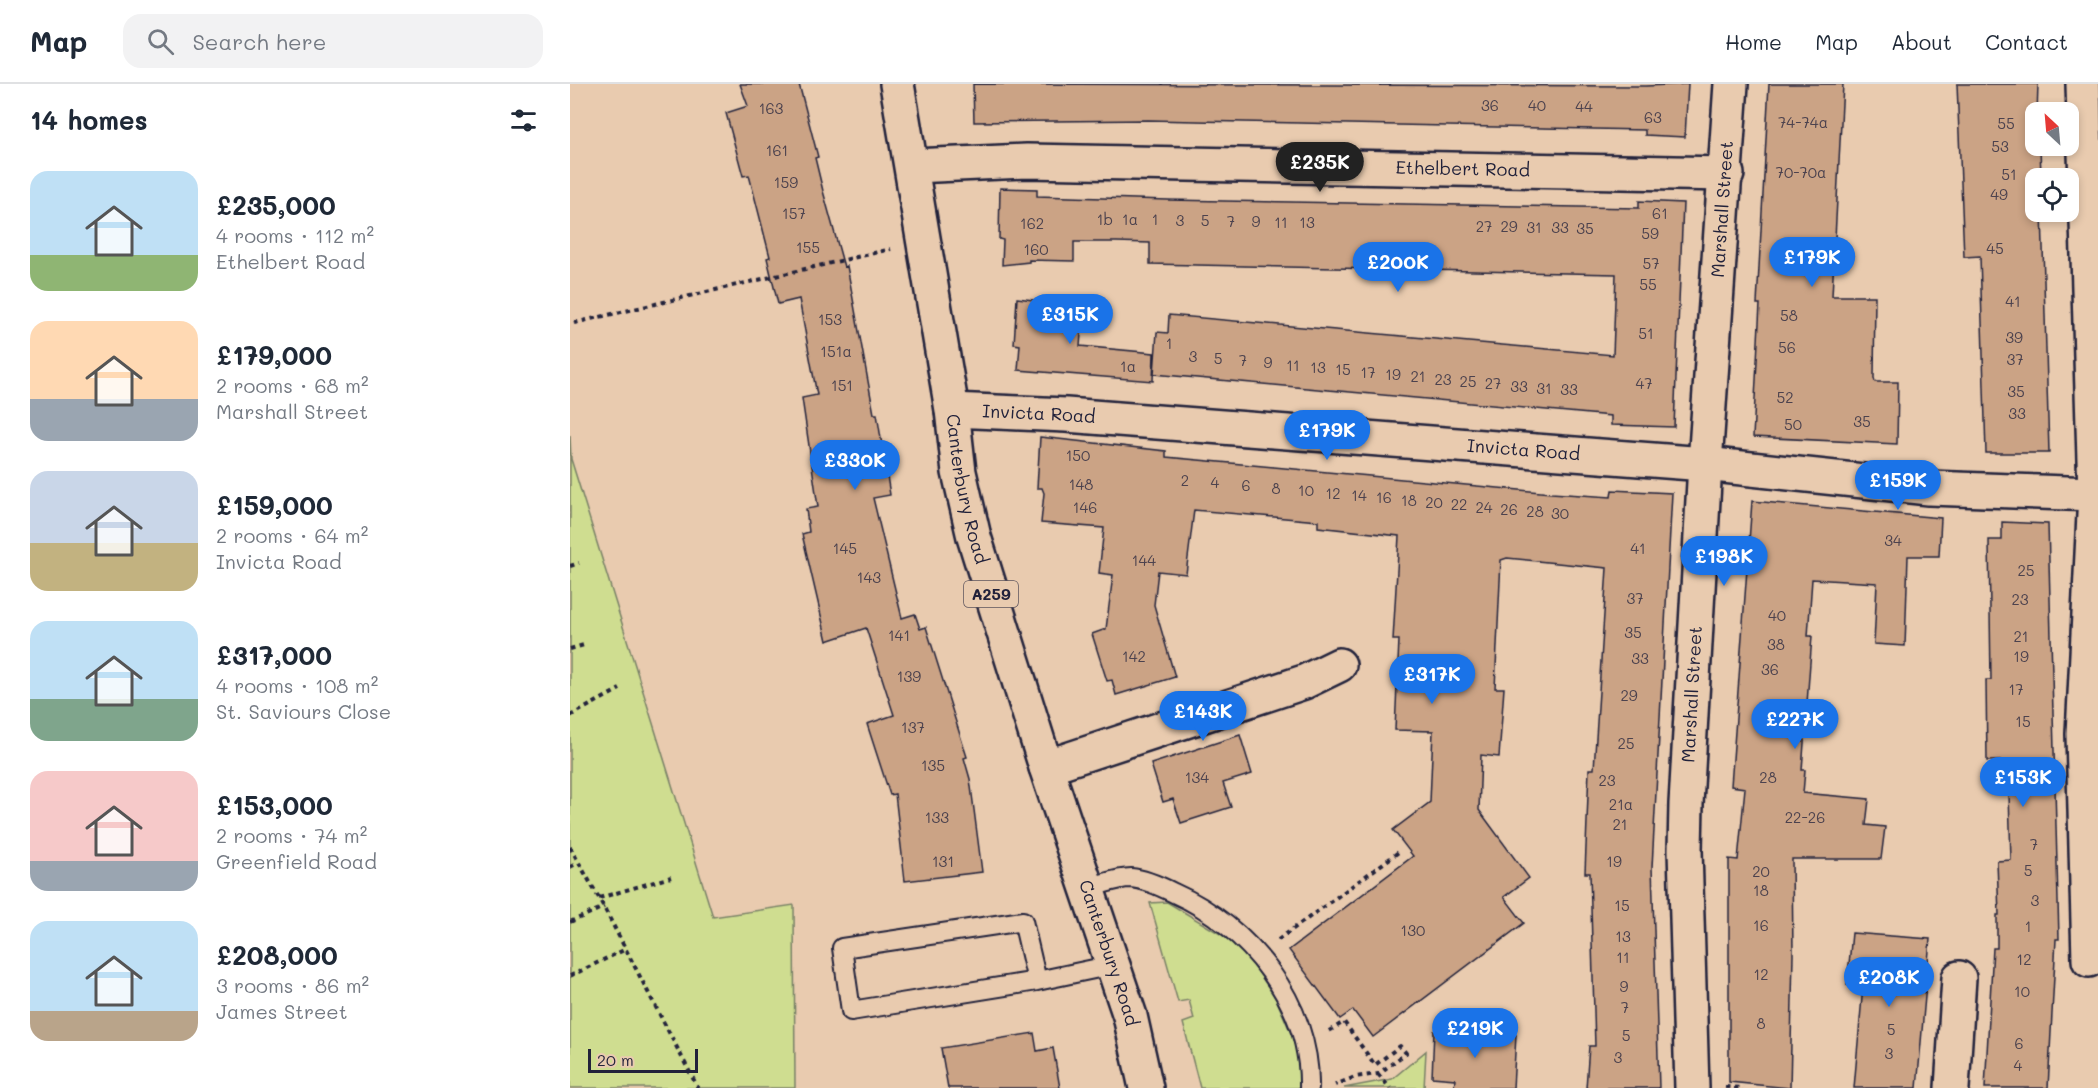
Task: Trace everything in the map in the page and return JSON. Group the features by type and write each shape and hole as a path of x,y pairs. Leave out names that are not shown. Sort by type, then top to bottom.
{"main road":[{"name":"Canterbury Road","path":"897,84 913,166 952,410 959,472 974,537 1046,767 1130,1016 1146,1088"},
{"name":"Marshall Street","path":"1692,1088 1685,850 1705,464 1727,174 1731,84"},
{"path":"2083,84 2095,494 2084,734 2089,960"},
{"name":"Ethelbert Road","path":"913,166 1027,161 1727,174"},
{"name":"Invicta Road","path":"952,410 1066,415 1705,464 1929,489 2095,494"},
{"path":"1046,767 1304,682 1339,665"},
{"path":"1952,1088 1959,978"}],"lane":[{"path":"1086,888 1131,878 1162,887 1196,902 1225,922 1258,955 1291,1007 1306,1047 1309,1088"},
{"path":"1037,981 1023,921 842,948 851,1011 1037,981 1113,965"}],"path":[{"path":"574,324 924,241"},
{"path":"570,566 579,564"},
{"path":"570,649 584,645"},
{"path":"570,716 620,689"},
{"path":"570,847 604,907 698,1088"},
{"path":"1258,955 1400,851"},
{"path":"570,867 578,863"},
{"path":"599,898 671,877"},
{"path":"570,922 604,907"},
{"path":"570,976 626,950"},
{"path":"1306,1047 1344,1022 1375,1065 1400,1046 1406,1053 1378,1074 1355,1077 1328,1088"},
{"path":"1378,1074 1390,1088"}],"green space":[{"path":"570,435 571,459 713,917 794,905 795,1088 570,1088"},
{"path":"1167,902 1227,938 1249,958 1276,999 1297,1047 1302,1088 1200,1088 1183,1023 1194,1019 1189,1000 1178,1002 1150,903"},
{"path":"1426,1051 1424,1088 1344,1088 1392,1079"}],"building":[{"path":"740,84 799,84 818,157 815,158 823,191 844,267 847,266 874,414 877,414 890,495 873,498 902,618 915,614 920,629 926,627 967,757 964,758 970,779 982,872 905,881 895,794 890,795 867,724 894,715 866,628 827,641 802,534 809,532 806,509 818,507 802,398 817,395 799,299 778,304 767,258 770,257 749,175 743,176 726,113 748,106"},
{"path":"973,84 1646,86 1688,84 1685,137 1645,135 1645,130 1148,120 974,122"},
{"path":"1769,84 1843,84 1832,296 1875,296 1874,378 1875,382 1898,382 1897,444 1753,437 1760,304 1757,304"},
{"path":"1957,84 2038,84 2037,102 2025,102 2025,156 2040,156 2041,168 2025,168 2025,222 2042,222 2049,453 1986,453 1980,256 1964,257"},
{"path":"1000,188 1037,189 1037,196 1168,200 1639,208 1639,201 1683,203 1674,427 1611,425 1611,416 1154,374 1157,332 1168,333 1169,315 1613,355 1616,274 1150,264 1150,243 1117,242 1074,242 1074,261 1029,260 1029,262 1002,265 1003,240 999,239"},
{"path":"1017,298 1074,305 1074,308 1083,309 1080,346 1154,353 1153,381 1018,370 1020,345 1014,344"},
{"path":"1040,437 1166,451 1166,457 1551,493 1611,497 1612,490 1672,493 1652,867 1659,1088 1586,1088 1589,1046 1595,1046 1590,873 1585,873 1589,769 1594,769 1607,568 1507,558 1501,560 1495,688 1504,688 1499,757 1481,755 1479,810 1529,878 1504,897 1524,923 1373,1037 1353,1010 1340,1019 1289,950 1413,856 1393,830 1430,802 1433,731 1395,730 1399,640 1393,640 1399,536 1318,527 1318,521 1194,510 1186,574 1158,571 1154,605 1175,677 1116,695 1112,680 1107,681 1092,634 1106,629 1113,575 1099,573 1104,528 1041,523 1044,493 1042,488 1037,488"},
{"path":"1752,501 1941,518 1939,556 1908,556 1905,646 1874,644 1877,583 1812,579 1808,636 1812,636 1802,770 1805,770 1803,793 1869,799 1866,825 1885,827 1881,859 1792,859 1793,955 1790,1088 1729,1082 1729,859 1738,860 1745,788 1731,786"},
{"path":"2002,522 2048,524 2059,939 2056,939 2048,1088 1985,1088 1993,948 1997,948 1997,915 1999,915 1997,861 2011,860 2008,761 1987,761 1986,680 1991,680 1989,540 2002,540"},
{"path":"1240,735 1252,774 1223,783 1231,807 1181,823 1173,799 1163,802 1151,764"},
{"path":"1852,933 1930,939 1917,1088 1854,1088 1863,986 1847,985"},
{"path":"1434,1031 1516,1035 1513,1088 1454,1088 1455,1079 1432,1077"},
{"path":"1034,1033 1037,1051 1053,1048 1060,1088 948,1088 941,1048"}]}
